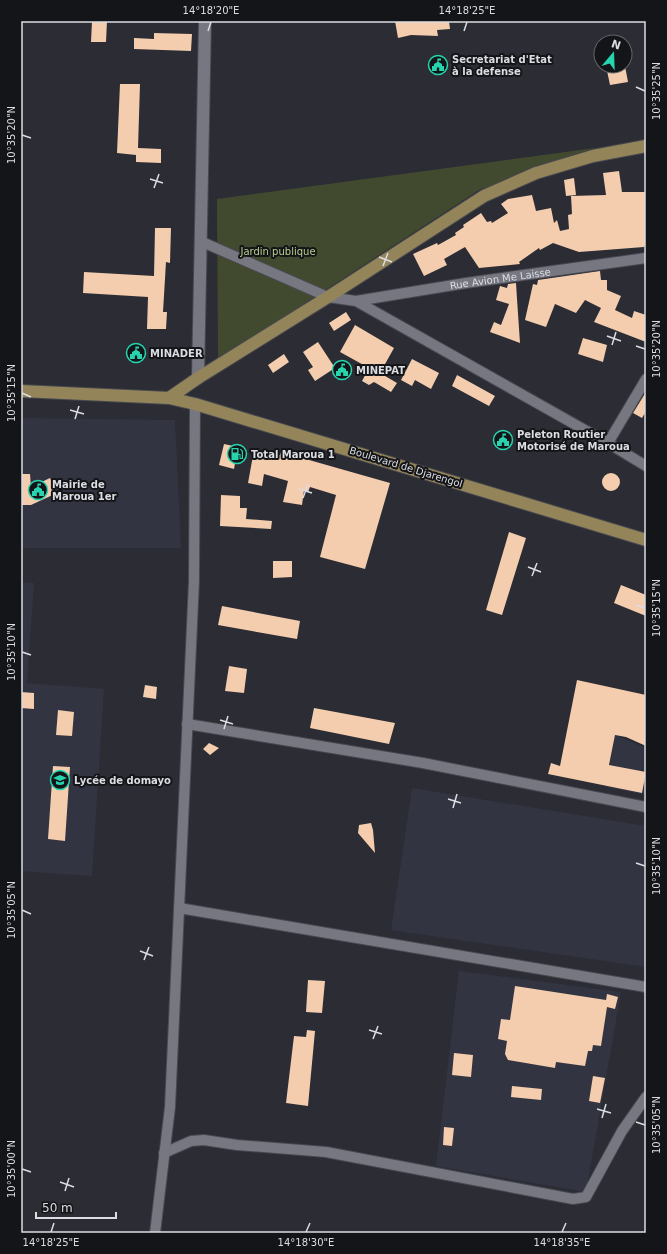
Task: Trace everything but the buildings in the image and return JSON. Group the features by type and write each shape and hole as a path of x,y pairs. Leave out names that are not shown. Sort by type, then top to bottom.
{"main road":[{"path":"169,398 484,196 536,173 593,156 646,146"},
{"name":"Boulevard de Djarengol","path":"21,391 169,398 195,404 646,540"}],"street":[{"path":"198,378 205,21"},
{"path":"200,241 328,297 356,301 646,466"},
{"name":"Rue Avion Me Laisse","path":"356,301 466,283 646,258"},
{"path":"608,443 646,378"},
{"path":"155,1233 170,1107 194,581 195,404"},
{"path":"187,724 423,763 646,807"},
{"path":"179,908 646,987"},
{"path":"164,1153 191,1141 204,1140 237,1145 296,1148 326,1152 573,1199 586,1197 622,1131 646,1096"}],"shaded area":[{"name":"Mairie de Maroua 1er","path":"21,418 175,420 181,548 21,548"},
{"name":"Lycée de domayo","path":"21,582 34,583 27,683 104,689 92,876 21,871"},
{"path":"615,735 646,748 646,795 606,787"},
{"path":"412,788 646,826 646,967 391,930"},
{"path":"459,971 621,992 586,1192 436,1166"}],"green space":[{"name":"Jardin publique","path":"595,148 479,190 218,360 217,199"}],"place":[{"name":"Secretariat d'Etat à la defense","path":"438,65"},
{"name":"MINADER","path":"136,353"},
{"name":"MINEPAT","path":"342,370"},
{"name":"Peleton Routier Motorisé de Maroua","path":"503,440"},
{"name":"Total Maroua 1","path":"237,454"},
{"name":"Mairie de Maroua 1er","path":"38,490"},
{"name":"Lycée de domayo","path":"60,780"}]}
